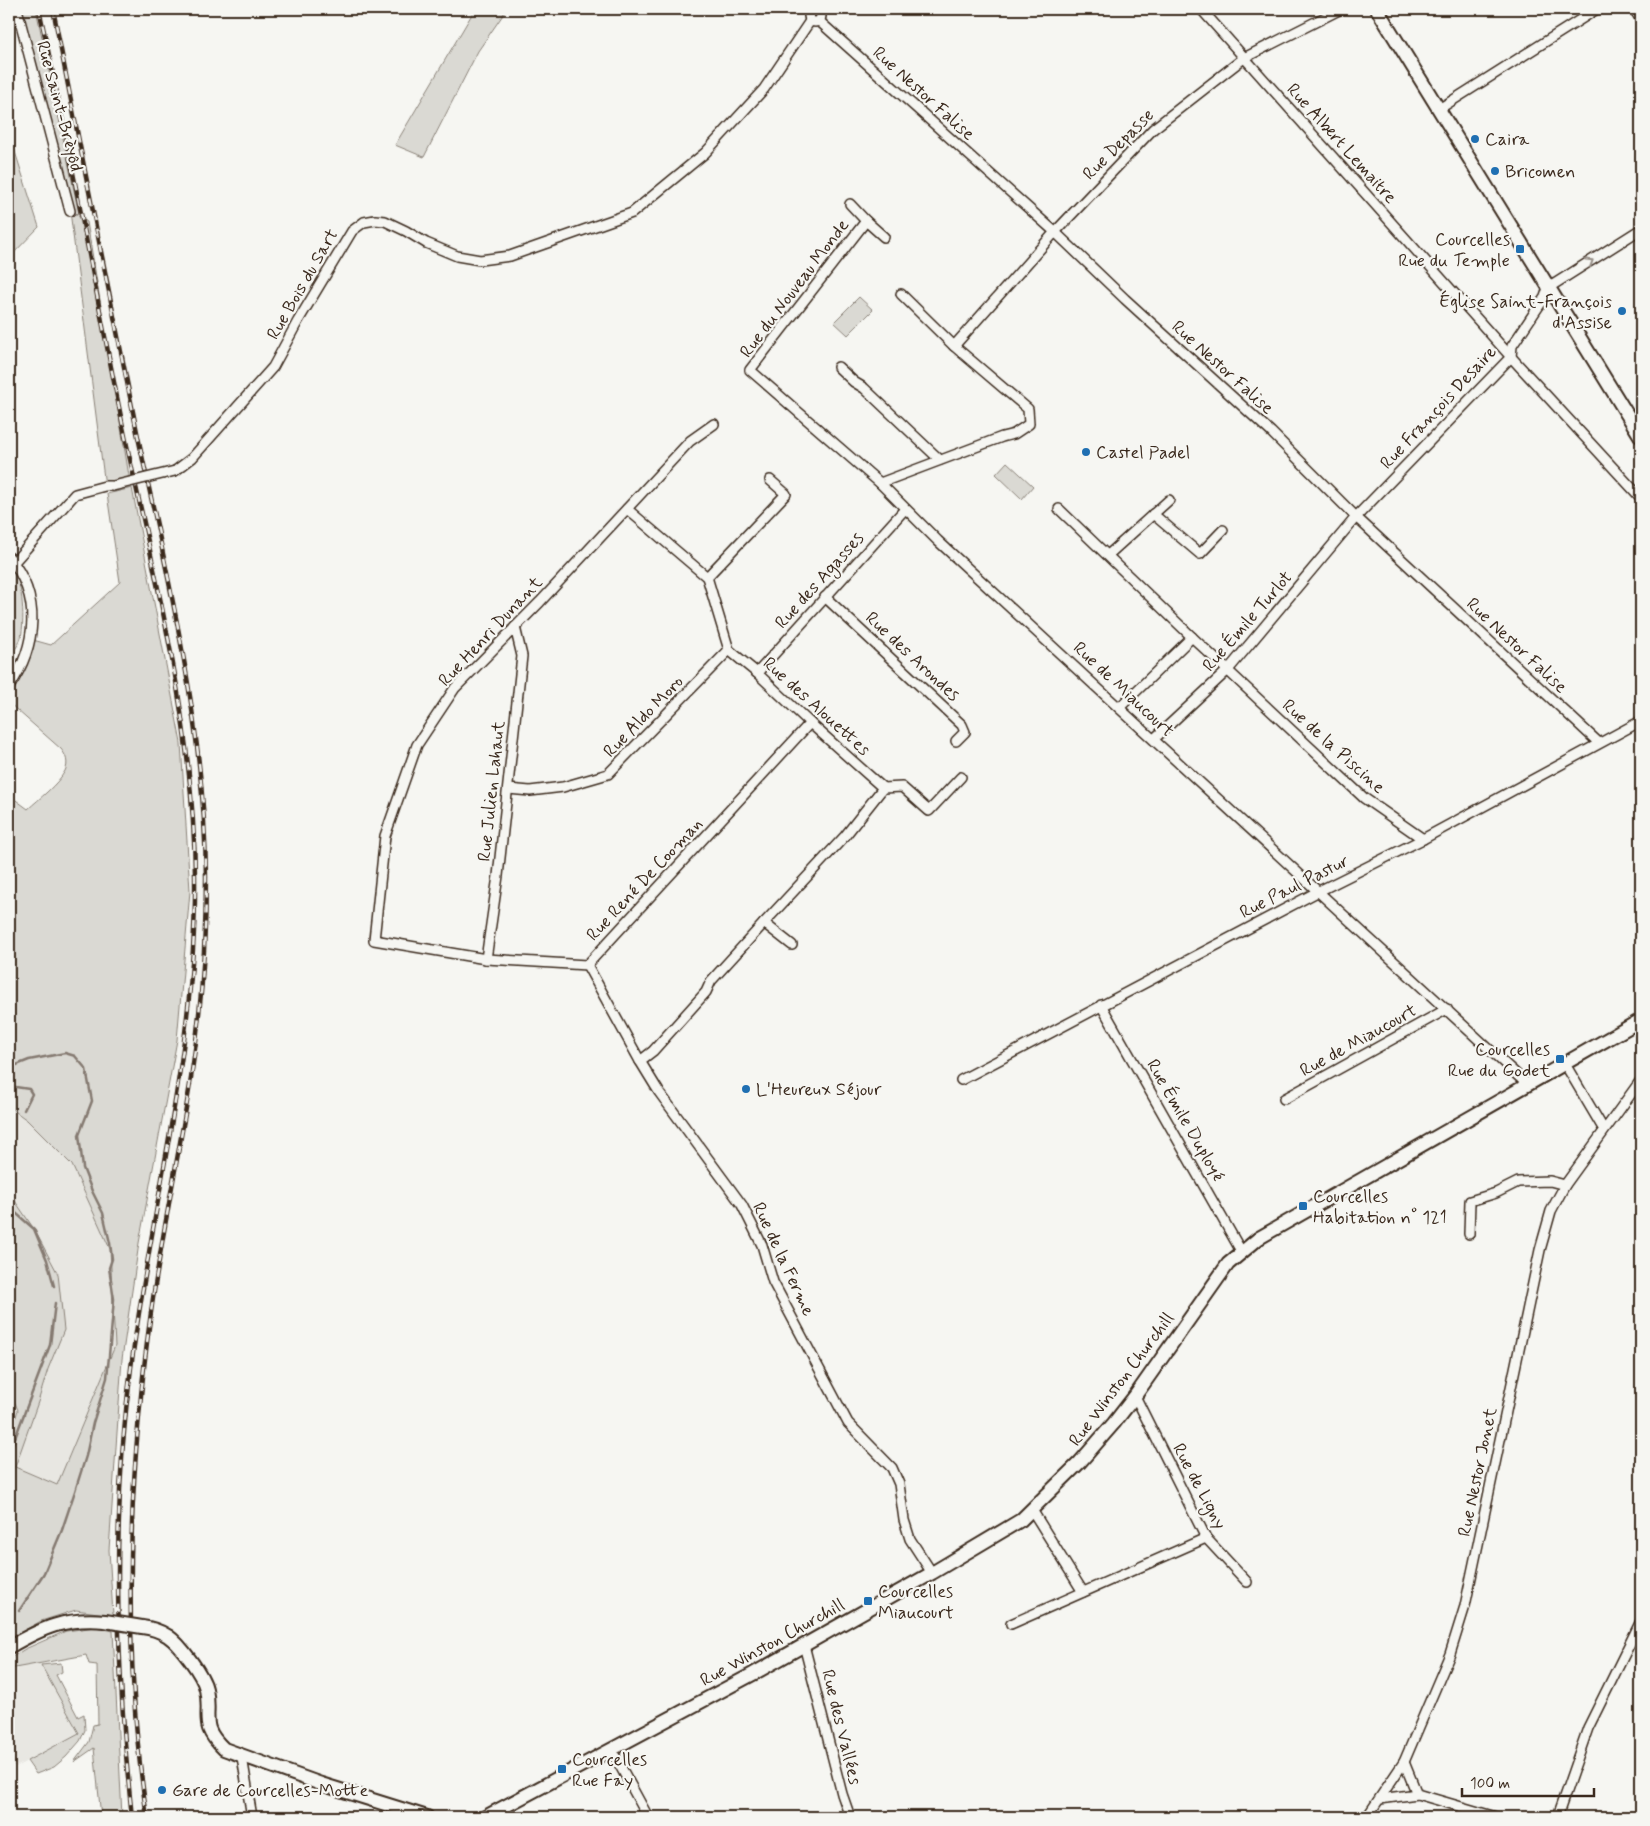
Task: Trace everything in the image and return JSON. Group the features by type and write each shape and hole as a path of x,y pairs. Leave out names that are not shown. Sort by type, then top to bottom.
{"main road":[{"path":"1377,9 1641,437"},
{"name":"Rue Winston Churchill","path":"485,1817 753,1674 996,1536 1032,1510 1080,1462 1135,1396 1228,1264 1241,1251 1259,1238 1641,1020"},
{"path":"9,1647 48,1627 66,1621 86,1619 152,1628 170,1638 201,1676 206,1689 207,1727 214,1740 224,1749 321,1784 427,1817"}],"street":[{"path":"9,16 10,9"},
{"name":"Rue Saint-Brèyôd","path":"17,9 70,211"},
{"path":"815,9 821,15 815,21"},
{"name":"Rue Albert Lemaitre","path":"1201,9 1511,357 1641,498"},
{"name":"Rue Depasse","path":"954,346 1055,232 1153,129 1244,58 1341,9"},
{"path":"1439,109 1597,9"},
{"path":"1634,9 1641,20"},
{"name":"Rue Nestor Falise","path":"815,21 1055,232 1125,299 1271,432 1356,517 1599,743"},
{"name":"Rue Bois du Sart","path":"11,560 75,494 175,471 192,458 273,367 307,305 352,231 364,222 375,220 385,222 458,256 480,260 510,256 632,213 712,146 764,89 815,21"},
{"name":"Rue du Nouveau Monde","path":"850,204 884,237"},
{"name":"Rue du Nouveau Monde","path":"778,395 750,370 866,220"},
{"path":"1548,288 1641,229"},
{"name":"Rue François Desaire","path":"1356,517 1511,357 1512,346 1545,297 1548,288"},
{"path":"880,483 1014,434 1029,424 1028,409 954,346 901,294"},
{"path":"838,367 854,382 864,388 940,460"},
{"name":"Rue de Miaucourt","path":"778,395 880,483 905,509 1528,1085"},
{"name":"Rue Henri Dunant","path":"374,940 385,836 418,745 455,688 690,441 714,424"},
{"path":"707,577 786,494 770,480"},
{"path":"1108,554 1169,500"},
{"path":"627,509 707,577 729,650"},
{"name":"Rue des Agasses","path":"757,673 905,509"},
{"name":"Rue de la Piscine","path":"1059,509 1364,798 1423,839"},
{"path":"1153,514 1200,554 1222,530"},
{"name":"Rue Émile Turlot","path":"1154,739 1228,670 1356,517"},
{"path":"9,687 24,662 32,635 30,597 26,582 11,560"},
{"name":"Rue des Arondes","path":"825,597 962,725 965,732 956,741"},
{"name":"Rue Julien Lahaut","path":"486,958 498,876 522,656 515,627"},
{"path":"1120,707 1192,637"},
{"name":"Rue des Alouettes","path":"729,650 884,788"},
{"name":"Rue Aldo Moro","path":"508,789 530,791 564,787 608,774 729,650"},
{"name":"Rue Paul Pastur","path":"961,1080 1319,891 1423,839 1641,721"},
{"name":"Rue René De Cooman","path":"374,940 486,958 587,965 810,723"},
{"path":"640,1061 653,1051 706,992 711,981 845,836 884,788 902,787 929,811 961,777"},
{"path":"764,923 792,945"},
{"name":"Rue de la Ferme","path":"587,965 659,1092 742,1205 762,1245 773,1282 848,1423 892,1468 898,1484 904,1520 910,1539 932,1573"},
{"name":"Rue Émile Duployé","path":"1102,1005 1241,1251"},
{"name":"Rue de Miaucourt","path":"1284,1099 1447,1009"},
{"path":"1565,1064 1604,1130"},
{"name":"Rue Nestor Jonet","path":"1368,1817 1404,1762 1450,1654 1465,1606 1540,1250 1551,1210 1565,1185 1641,1080"},
{"path":"1469,1234 1470,1201 1496,1193 1518,1182 1550,1181 1565,1185"},
{"name":"Rue de Ligny","path":"1135,1396 1206,1538 1247,1582"},
{"path":"1032,1510 1083,1592"},
{"path":"1012,1624 1206,1538"},
{"path":"1557,1817 1588,1728 1641,1621"},
{"name":"Rue des Vallées","path":"804,1645 842,1794 850,1817"},
{"path":"611,1749 648,1817"},
{"path":"242,1756 252,1817"},
{"path":"1404,1762 1417,1794"},
{"path":"1380,1799 1417,1794 1496,1817"}],"shaded area":[{"path":"22,9 36,9 79,214 74,213 87,222 130,482 105,486 70,211"},
{"path":"475,9 507,9 478,51 424,157 395,145"},
{"path":"9,133 39,227 9,258"},
{"path":"859,297 873,310 848,335 834,322"},
{"path":"1007,462 1033,486 1022,499 996,474"},
{"path":"132,488 181,743 190,891 177,1040 139,1243 122,1359 109,1550 113,1615 76,1610 41,1621 9,1639 9,1439 18,1410 9,1389 11,1327 9,1326 9,1192 34,1229 58,1274 64,1330 48,1369 15,1467 57,1485 115,1346 110,1249 72,1165 27,1120 9,1107 9,795 28,809 58,781 65,771 67,762 66,756 61,749 9,703 9,686 33,640 51,645 120,582 107,494"},
{"path":"9,562 14,569 20,588 23,620 20,641 9,658"},
{"path":"9,1107 27,1120 72,1165 110,1249 115,1346 57,1485 14,1467 48,1369 57,1274 31,1225 9,1191"},
{"path":"96,1627 113,1631 122,1817 101,1817 94,1748 74,1762 89,1742 93,1725 98,1724 97,1665 89,1664 86,1655 9,1669 9,1659 25,1649 66,1631"},
{"path":"40,1662 79,1733 16,1767 9,1763 9,1669"},
{"path":"61,1663 62,1672 56,1675 78,1717 84,1714 85,1730 80,1741 66,1757 54,1767 36,1774 27,1761 79,1733 41,1665"}],"waterway":[{"path":"9,1068 29,1060 65,1053 75,1056 86,1069 92,1101 79,1135 83,1168 103,1213 110,1243 112,1259 109,1268 114,1299 107,1378 93,1423 86,1456 62,1530 44,1573 19,1611"},
{"path":"9,1086 29,1089 32,1094 24,1110"},
{"path":"9,1207 34,1229 47,1260 54,1286"},
{"path":"9,1217 9,1224"},
{"path":"9,1454 50,1345 55,1303"}],"railway":[{"path":"39,9 126,441 172,657 181,711 193,821 195,876 194,938 189,1000 172,1123 131,1368 120,1480 118,1536 119,1649 132,1817"},
{"path":"53,9 126,379 183,653 199,764 204,821 205,927 198,1028 152,1305 137,1433 133,1497 131,1561 133,1689 147,1817"}],"place":[{"name":"Caira","path":"1475,139"},
{"name":"Bricomen","path":"1495,171"},
{"name":"Courcelles Rue du Temple","path":"1520,249"},
{"name":"Église Saint-François d'Assise","path":"1622,311"},
{"name":"Castel Padel","path":"1086,452"},
{"name":"Courcelles Rue du Godet","path":"1560,1059"},
{"name":"L'Heureux Séjour","path":"746,1089"},
{"name":"Courcelles Habitation n° 121","path":"1303,1206"},
{"name":"Courcelles Miaucourt","path":"868,1601"},
{"name":"Courcelles Rue Fay","path":"562,1769"},
{"name":"Gare de Courcelles-Motte","path":"162,1790"}]}
